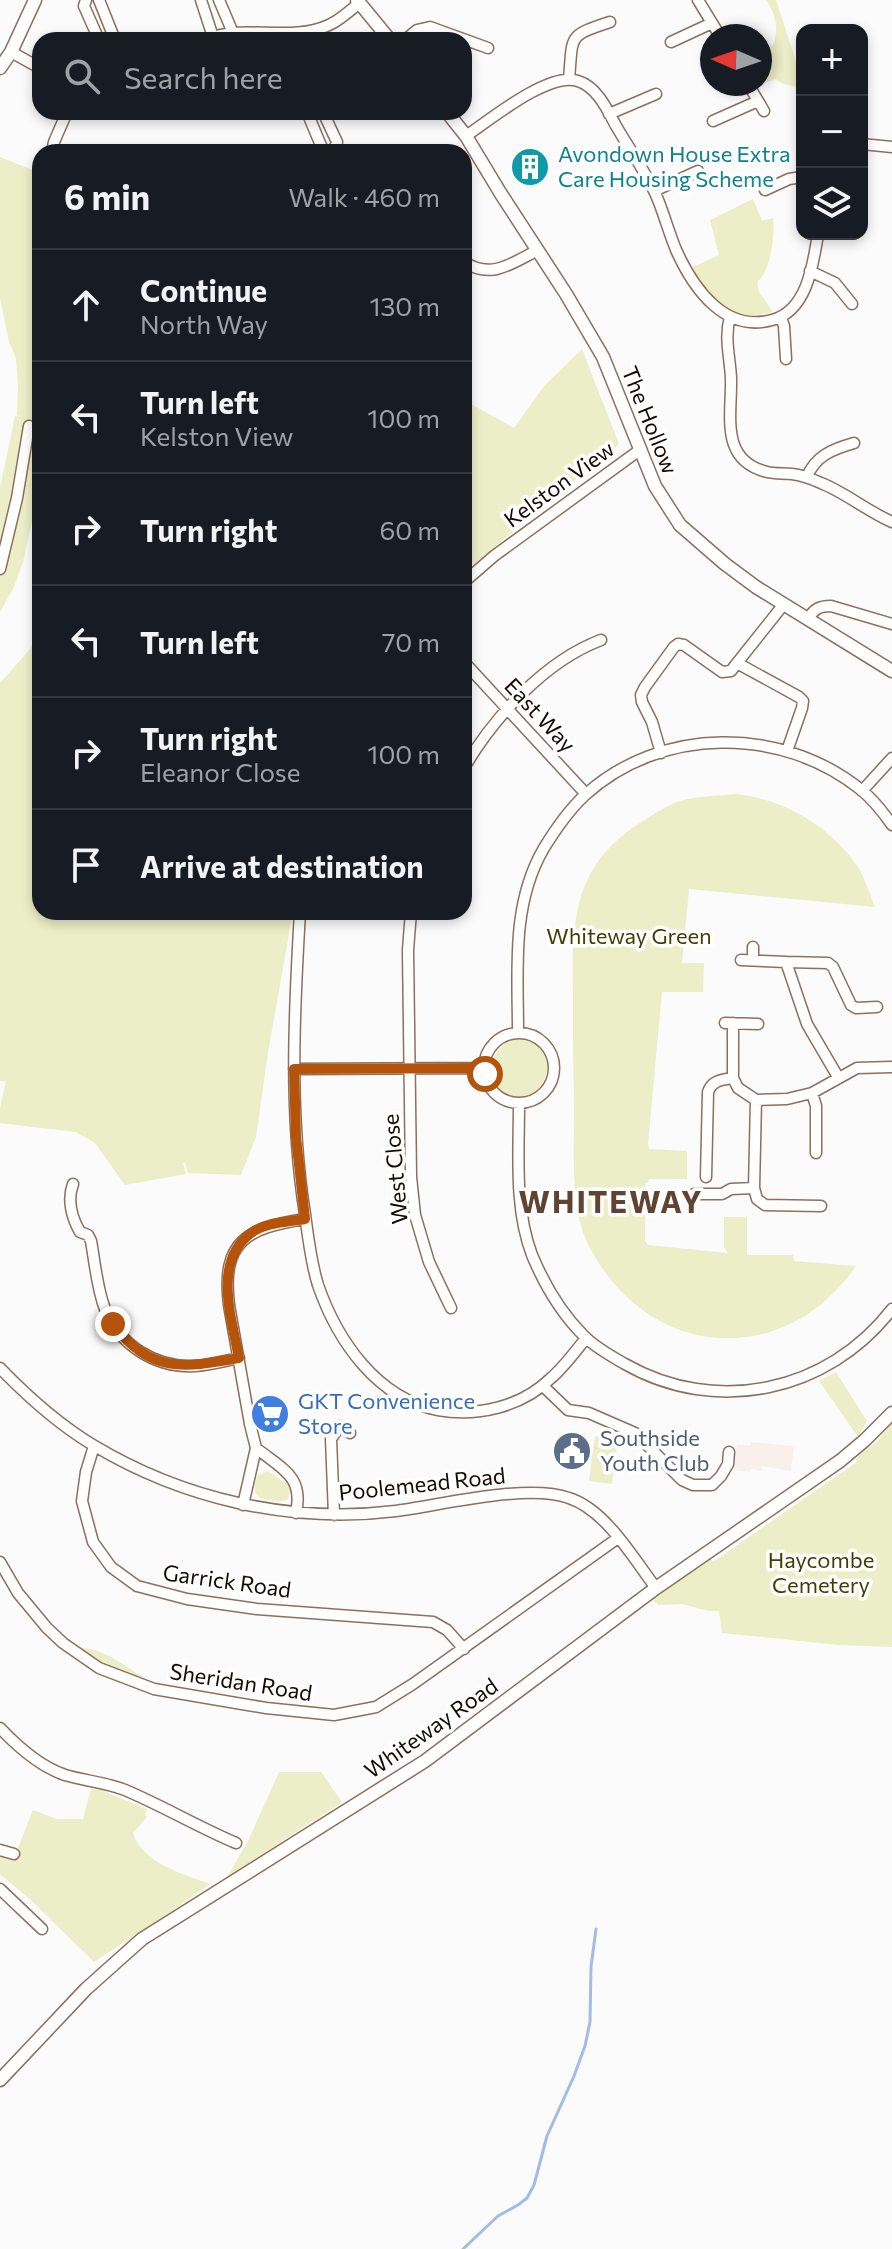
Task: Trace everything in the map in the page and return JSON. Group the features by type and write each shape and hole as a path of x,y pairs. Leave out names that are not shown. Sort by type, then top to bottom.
{"street":[{"path":"0,68 11,52 35,0"},
{"path":"86,0 84,6 95,32"},
{"path":"99,0 112,32"},
{"path":"201,0 208,32"},
{"path":"219,0 233,32"},
{"path":"671,42 712,23 698,0"},
{"path":"310,32 329,26 358,2 383,32"},
{"path":"569,79 572,45 576,36 610,22"},
{"path":"415,32 430,27 442,32"},
{"path":"472,43 488,48"},
{"path":"11,52 32,64"},
{"path":"466,136 540,87 560,79 588,86 597,94 654,191 688,272 700,291 730,317 757,322 781,318 795,306 804,290 817,240"},
{"path":"609,114 656,94"},
{"path":"713,121 761,106 755,96"},
{"path":"54,144 64,120"},
{"path":"310,120 320,144"},
{"path":"327,120 336,144"},
{"name":"The Hollow","path":"453,120 471,144"},
{"path":"868,145 892,147"},
{"name":"The Hollow","path":"472,146 603,357 655,486 680,525 725,564 892,671"},
{"path":"654,191 698,171"},
{"path":"765,190 796,178"},
{"path":"472,265 494,271 538,250"},
{"path":"810,271 835,283 852,304"},
{"path":"730,317 726,337 731,376 730,420 732,444 741,457 753,467 769,473 792,474 823,483 892,522"},
{"path":"781,318 786,359"},
{"path":"0,569 17,498 24,432"},
{"path":"807,477 811,466 821,457 854,443"},
{"name":"Kelston View","path":"472,575 641,449"},
{"path":"661,753 641,695 674,647 684,645 727,673 784,604"},
{"path":"808,619 814,610 831,606 892,624"},
{"path":"472,757 507,709 546,671 582,647 601,640"},
{"path":"737,663 803,701 787,751"},
{"name":"East Way","path":"472,671 586,794"},
{"path":"518,1032 519,925 524,898 544,848 586,794 634,762 705,742 760,745 787,751 820,765 862,791 892,825"},
{"path":"862,791 892,758"},
{"path":"300,920 294,1069 296,1137 305,1219 318,1284 331,1314 357,1358 383,1386 408,1401 426,1408 470,1412 506,1406 543,1386 586,1338"},
{"name":"West Close","path":"410,920 408,950 411,1177 415,1215 429,1262 451,1308"},
{"path":"753,947 753,960"},
{"path":"741,960 828,963 833,967 851,1005 856,1008 877,1007"},
{"path":"786,962 807,1024 838,1077"},
{"path":"758,1024 729,1023 733,1078 738,1088 756,1100 787,1099 812,1093 857,1068 892,1067"},
{"path":"518,1032 541,1040 550,1050 555,1067 553,1078 543,1094 519,1104 497,1096 486,1081 483,1068 486,1053 493,1043 505,1035 518,1032"},
{"path":"294,1069 483,1068"},
{"path":"706,1177 708,1092 716,1081 733,1078"},
{"path":"812,1093 820,1145"},
{"path":"756,1100 754,1188 757,1199 765,1205 821,1206"},
{"path":"519,1104 520,1192 532,1254 567,1316 586,1338 624,1364 661,1381 715,1391 740,1392 794,1381 817,1372 846,1354 892,1309"},
{"path":"73,1184 70,1198 74,1217 80,1232 88,1235 91,1241 105,1310 127,1342 154,1360 174,1364 195,1366 239,1358"},
{"path":"694,1194 722,1194 731,1189 754,1188"},
{"path":"243,1505 256,1448 227,1286 228,1270 233,1256 250,1234 273,1224 305,1219"},
{"name":"Poolemead Road","path":"0,1368 27,1396 94,1446 180,1486 243,1505 334,1515 392,1511 520,1493 552,1493 584,1503 598,1514 656,1588"},
{"path":"543,1386 568,1410 589,1413 635,1433 682,1480 693,1485 712,1485 728,1464 729,1452"},
{"name":"Whiteway Road","path":"0,2080 86,1989 142,1939 425,1761 656,1588 840,1461 892,1413"},
{"path":"334,1515 331,1439 340,1426 350,1433"},
{"name":"Garrick Road","path":"94,1446 82,1501 93,1542 111,1567 137,1586 187,1599 257,1609 433,1622 447,1630 464,1649"},
{"path":"256,1448 293,1478 298,1487 296,1513"},
{"name":"Sheridan Road","path":"0,1562 18,1593 47,1628 99,1668 154,1689 266,1708 334,1715 376,1707 464,1649 618,1538"},
{"path":"0,1728 37,1760 62,1774 124,1789 198,1832 236,1843"},
{"path":"0,1850 14,1854"},
{"path":"0,1889 42,1929"}],"shaded area":[{"path":"751,1442 794,1446 791,1471 762,1466 761,1471 733,1470 737,1444 750,1446"}],"green space":[{"path":"766,0 776,0 796,62 796,87 772,80 772,46 776,27"},
{"path":"0,157 32,170 32,521 23,562 0,612 0,488 15,416 22,417 17,415 16,358 9,342 0,298"},
{"path":"753,199 762,221 773,218 769,261 757,282 759,292 773,312 746,315 714,300 691,268 719,255 710,220"},
{"path":"582,349 619,444 472,565 472,404 514,428 544,386"},
{"path":"31,648 32,920 292,920 256,1137 241,1175 188,1173 183,1163 186,1174 125,1185 95,1143 76,1132 0,1123 6,1081 0,1081 0,683"},
{"name":"Whiteway Green","path":"734,794 770,801 787,808 834,839 858,867 875,907 689,889 682,963 704,963 703,992 662,992 648,1144 649,1149 687,1151 687,1179 649,1179 645,1183 645,1241 648,1245 728,1253 724,1247 724,1217 747,1217 747,1255 793,1255 794,1261 856,1266 826,1300 792,1323 756,1336 718,1338 681,1330 646,1313 615,1285 583,1232 574,1175 573,969 576,919 581,897 589,876 602,856 620,838 665,807 693,798"},
{"path":"508,1039 530,1042 542,1051 547,1063 545,1076 538,1088 527,1096 514,1098 500,1090 492,1077 490,1061"},
{"path":"836,1372 867,1421 858,1437 819,1381"},
{"name":"Haycombe Cemetery","path":"892,1422 892,1647 722,1633 719,1611 682,1604 658,1605 652,1599 711,1559 713,1562 857,1462 861,1452 876,1443"},
{"path":"595,1436 618,1439 612,1484 589,1481"},
{"path":"268,1471 286,1483 290,1489 288,1499 274,1501 256,1494 254,1488 258,1475"},
{"path":"76,1647 107,1655 152,1684 112,1668"},
{"path":"279,1772 321,1772 342,1802 227,1877 248,1841"},
{"path":"91,1789 101,1790 147,1809 147,1817 133,1833 145,1852 165,1866 210,1884 94,1962 0,1874 0,1855 13,1861 33,1810 57,1819 83,1819"}],"waterway":[{"path":"463,2249 498,2216 527,2198 534,2185 547,2136 585,2046 590,2022 591,1967 596,1929"}],"place":[{"name":"Avondown House Extra Care Housing Scheme","path":"530,167"},
{"name":"GKT Convenience Store","path":"270,1414"},
{"name":"Southside Youth Club","path":"572,1451"}],"district":[{"name":"WHITEWAY","path":"611,1203"}],"route":[{"path":"113,1324 127,1342 154,1360 195,1366 239,1358 227,1286 233,1256 250,1234 261,1228 305,1219 299,1179 294,1069 483,1068 485,1074"}]}
